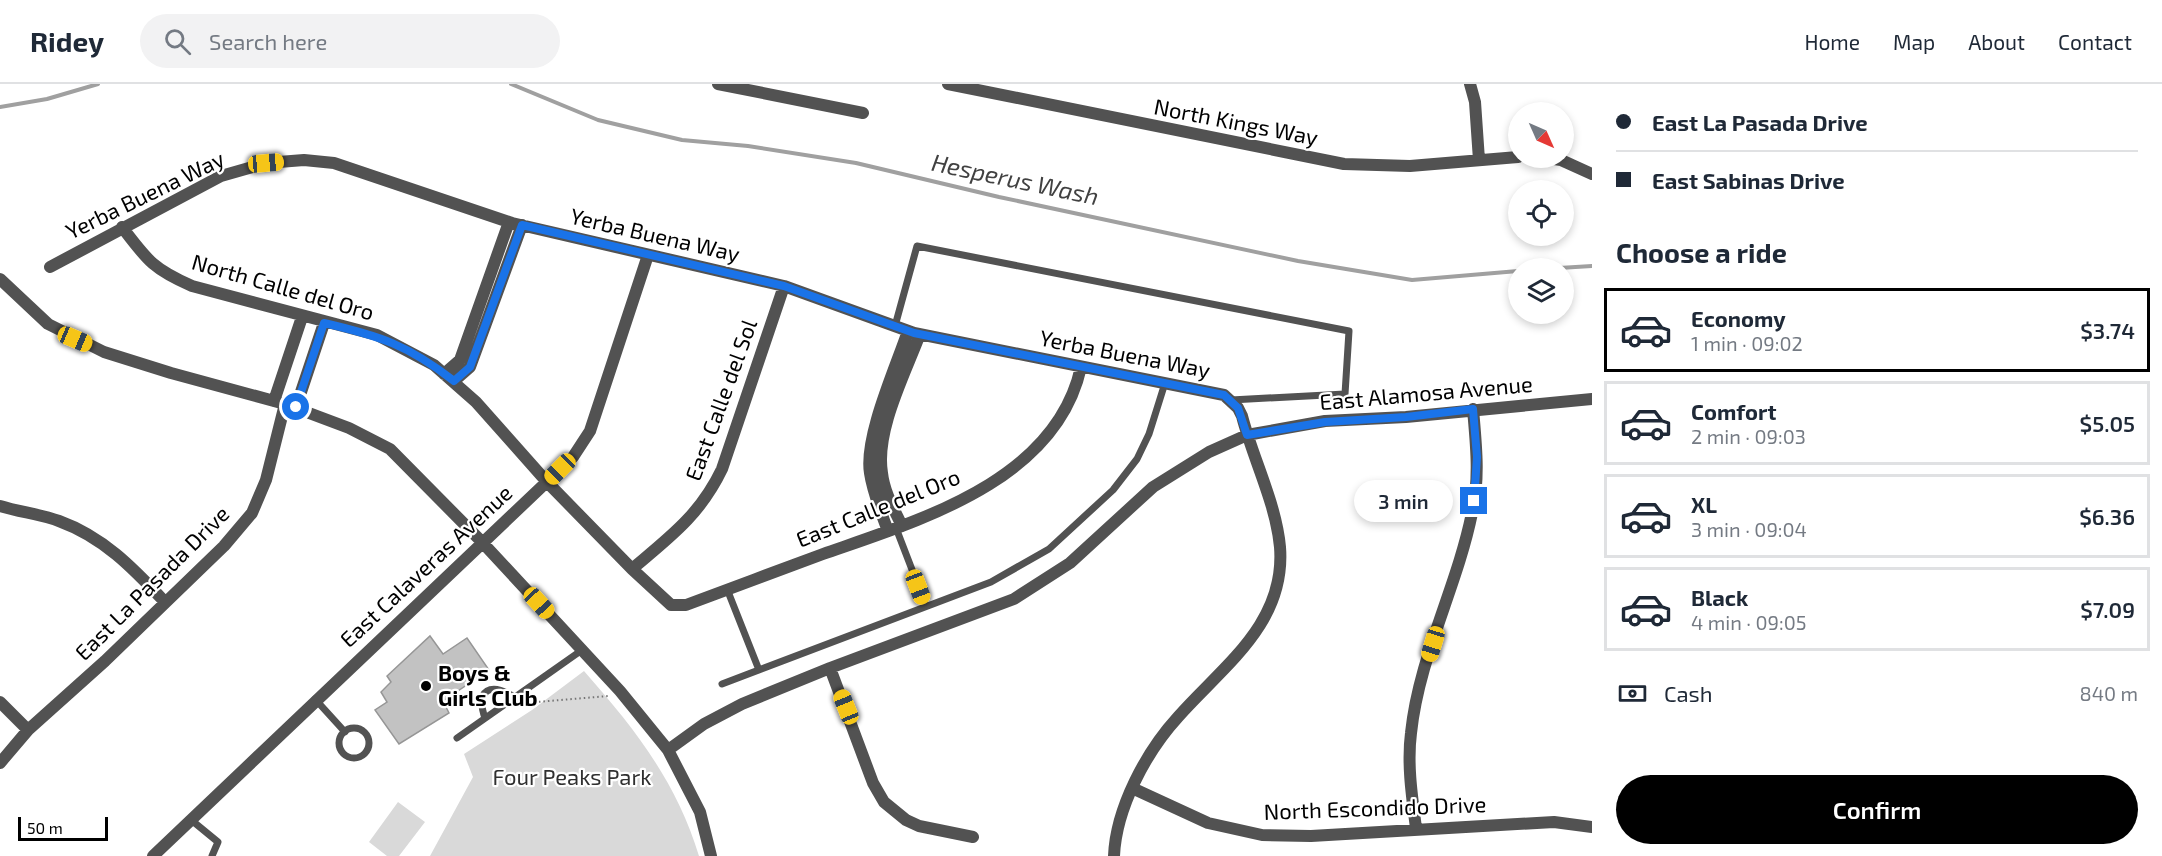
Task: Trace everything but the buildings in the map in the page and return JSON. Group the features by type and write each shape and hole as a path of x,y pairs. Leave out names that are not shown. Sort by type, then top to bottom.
{"street":[{"path":"718,84 863,113"},
{"name":"North Kings Way","path":"948,84 1003,90 1344,164 1410,166 1508,158"},
{"path":"1470,84 1475,102 1479,160"},
{"name":"Yerba Buena Way","path":"50,267 221,176 266,163 304,160 334,163 509,222 784,286 914,333 1224,395 1238,408 1276,521 1280,548 1275,596 1266,617 1250,642 1164,733 1132,788 1120,823 1114,856"},
{"path":"1574,166 1592,174"},
{"path":"449,377 460,360 509,222"},
{"path":"449,377 470,367 522,225"},
{"name":"North Calle del Oro","path":"122,227 151,265 171,277 192,286 302,317 377,335 415,353 449,377 632,569 671,605"},
{"name":"East Calaveras Avenue","path":"153,856 481,541 573,457 590,431 648,255"},
{"path":"0,279 48,324 75,339 171,374 285,404 356,431 390,449 481,541 582,650 668,750 700,812 711,856"},
{"name":"East Calle del Sol","path":"632,569 692,516 710,494 722,469 784,286"},
{"name":"East La Pasada Drive","path":"0,763 28,730 105,661 164,601 224,546 252,513 266,480 285,404 302,317"},
{"name":"East La Pasada Drive","path":"285,404 324,323"},
{"path":"895,528 882,473 881,451 914,333"},
{"name":"East Calle del Oro","path":"671,605 686,605 895,528 974,493 999,478 1022,459 1055,426 1076,391 1081,367"},
{"name":"East Alamosa Avenue","path":"668,750 704,724 742,704 830,668 992,608 1035,588 1100,538 1153,487 1209,452 1247,435 1325,422 1406,417 1592,399"},
{"path":"1416,828 1411,780 1411,733 1422,680 1472,514 1477,457 1473,409"},
{"path":"0,506 56,520 91,534 126,560 164,601"},
{"path":"830,668 873,783 884,802 906,820 919,826 974,837"},
{"path":"0,702 28,730"},
{"name":"North Escondido Drive","path":"1132,788 1208,823 1262,835 1311,836 1416,828 1554,822 1592,826"}],"lane":[{"path":"895,326 917,246 1349,331 1345,394 1231,400"},
{"path":"722,684 1013,572 1049,549 1113,490 1137,459 1149,434 1165,384"},
{"path":"895,528 926,606"},
{"path":"727,589 759,670"},
{"path":"457,738 582,650"},
{"path":"485,718 480,704 481,697 492,688 501,689 514,697"},
{"path":"315,699 345,732"},
{"path":"359,729 367,735 369,744 366,754 357,759 343,754 339,745 345,732 359,729"},
{"path":"190,819 218,842 212,856"}],"path":[{"path":"530,695 537,702 608,696 615,704"}],"green space":[{"name":"Four Peaks Park","path":"584,671 637,735 652,757 690,829 699,856 430,856 473,777 464,754 532,710"},
{"path":"398,802 425,822 399,856 387,856 369,842"}],"waterway":[{"name":"Hesperus Wash","path":"0,107 47,99 98,84"},
{"name":"Hesperus Wash","path":"511,84 598,120 682,140 748,146 856,163 999,197 1298,261 1412,280 1508,272"},
{"name":"Hesperus Wash","path":"1574,267 1592,266"}],"place":[{"name":"Boys & Girls Club","path":"426,686"}],"route":[{"path":"296,407 324,323 377,335 415,353 454,381 470,367 522,225 784,286 914,333 1224,395 1238,408 1247,435 1325,422 1406,417 1473,409 1477,457 1474,501"}]}
